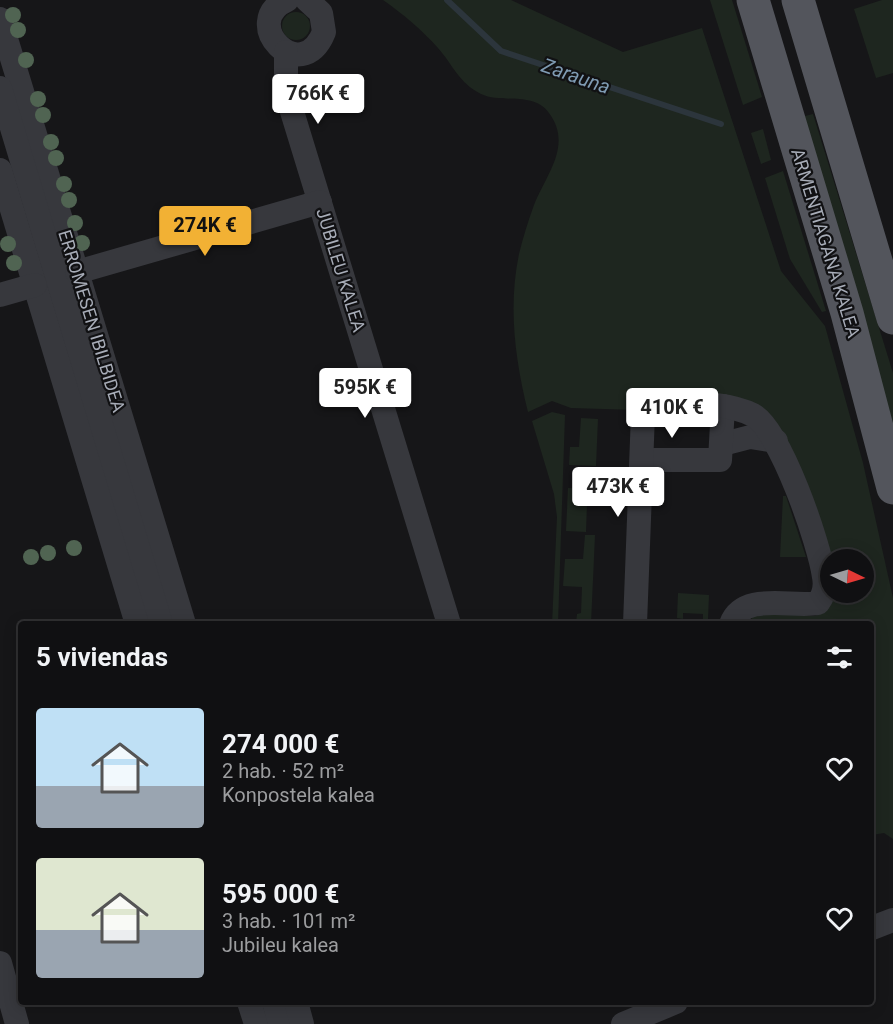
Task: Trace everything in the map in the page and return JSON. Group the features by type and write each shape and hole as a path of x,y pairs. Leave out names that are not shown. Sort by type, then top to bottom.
{"main road":[{"name":"ARMENTIAGANA KALEA","path":"753,0 847,313 893,488"},
{"path":"798,0 893,318"}],"street":[{"path":"287,0 275,8 269,24 273,41 286,52 305,53 320,41 324,32 321,13 307,0"},
{"name":"ERROMESEN IBILBIDEA","path":"0,19 183,621"},
{"name":"JUBILEU KALEA","path":"286,52 286,92 447,621"},
{"name":"ERROMESEN IBILBIDEA","path":"0,88 160,621"},
{"path":"0,170 136,621"},
{"path":"77,272 320,202"},
{"path":"0,295 35,285"},
{"path":"636,621 643,414 657,402 723,406 754,415 776,441 816,540 825,578 824,595 818,603 805,606 749,605 740,610 733,621"},
{"path":"642,459 720,460 723,444 723,406"},
{"path":"723,444 750,436 776,441"},
{"path":"874,927 893,920"},
{"path":"0,963 17,1024"},
{"path":"250,1005 256,1024"},
{"path":"275,1005 280,1024"},
{"path":"297,1005 302,1024"},
{"path":"623,1024 666,1009"}],"shaded area":[{"path":"383,0 511,0 623,52 702,28 781,271 825,326 863,463 893,598 893,839 884,833 874,835 874,621 752,621 752,616 764,612 815,616 823,613 828,603 874,603 874,549 827,549 801,484 733,397 640,393 637,395 637,410 571,408 552,401 528,412 514,333 514,294 519,254 530,217 558,148 556,125 549,113 535,102 489,97 473,90 425,35"},
{"path":"710,0 732,0 762,97 743,105"},
{"path":"882,0 893,0 893,73 876,78 854,9"},
{"path":"296,12 306,16 310,26 306,36 296,40 286,36 282,26 286,16"},
{"path":"813,114 893,373 893,424 801,117"},
{"path":"763,129 771,160 761,164 751,133"},
{"path":"783,171 826,311 822,312 790,259 765,178"},
{"path":"552,412 565,415 558,621 552,621 557,517 554,494 532,421"},
{"path":"581,418 598,419 596,466 569,465 570,447 579,447"},
{"path":"568,488 596,489 595,504 587,504 586,532 566,531"},
{"path":"783,496 786,496 806,557 780,557"},
{"path":"585,535 595,535 591,621 576,621 577,614 581,613 582,587 563,586 565,559 583,559"},
{"path":"678,593 709,595 708,619 703,619 703,614 683,613 683,619 677,618"}],"waterway":[{"name":"Zarauna","path":"447,0 501,51 721,124"}]}
